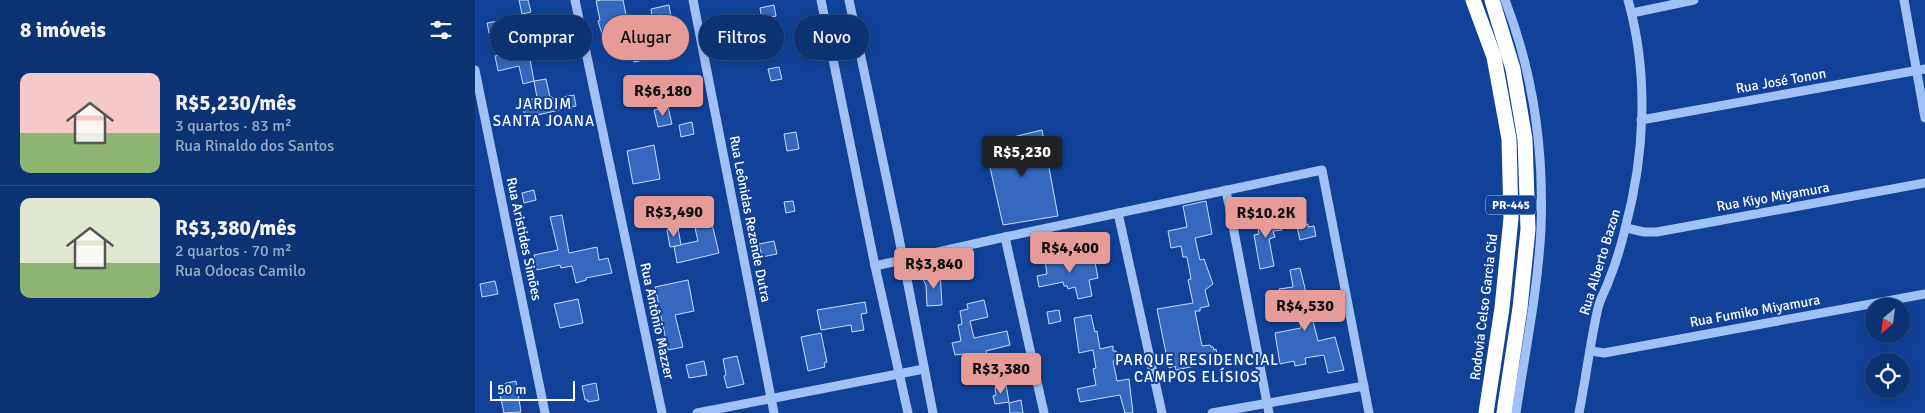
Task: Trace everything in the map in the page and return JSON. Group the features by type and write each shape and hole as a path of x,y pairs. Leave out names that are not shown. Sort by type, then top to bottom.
{"highway":[{"name":"Rodovia Celso Garcia Cid","path":"1473,0 1494,57 1509,139 1511,218 1502,308 1485,413"},
{"name":"PR-445","path":"1492,0 1513,69 1521,113 1525,139 1528,229 1520,308 1504,413"}],"street":[{"name":"Rua Antônio Mazzer","path":"575,0 662,413"},
{"name":"Rua Leônidas Rezende Dutra","path":"693,0 774,413"},
{"path":"821,0 875,266 901,374 908,413"},
{"path":"849,0 933,413"},
{"path":"1505,0 1518,38 1533,99 1540,163 1541,196 1538,261 1516,413"},
{"name":"Rua Alberto Bazon","path":"1579,413 1599,306 1626,228 1637,172 1641,120 1640,63 1632,12 1628,0"},
{"path":"1632,12 1694,0"},
{"path":"1904,0 1921,69 1925,118"},
{"name":"Rua José Tonon","path":"1641,120 1921,69"},
{"name":"Rua Aristides Simões","path":"475,70 545,413"},
{"path":"875,266 1005,236 1321,170 1369,413"},
{"name":"Rua Kiyo Miyamura","path":"1626,228 1644,232 1657,232 1925,183"},
{"path":"1226,190 1269,413"},
{"path":"1118,213 1162,413"},
{"path":"1005,236 1044,413"},
{"name":"Rua Fumiko Miyamura","path":"1591,351 1604,353 1925,294"},
{"path":"697,413 772,400 924,369"},
{"path":"1212,413 1364,386"}],"building":[{"path":"519,0 528,0 531,12 522,14"},
{"path":"623,0 626,15 602,15 602,34 598,21 600,20 596,1"},
{"path":"669,5 671,15 652,15 651,9"},
{"path":"774,5 776,15 761,15 760,8"},
{"path":"490,22 490,33 489,33 487,23"},
{"path":"496,60 530,60 534,81 523,84 519,66 498,71"},
{"path":"779,67 782,79 771,81 768,69"},
{"path":"546,79 550,97 553,99 574,95 576,106 525,118 522,101 537,98 534,81"},
{"path":"668,107 672,124 658,127 654,110"},
{"path":"692,122 694,134 681,137 679,125"},
{"path":"1042,130 1058,216 1003,225 984,141"},
{"path":"796,132 799,149 787,151 784,134"},
{"path":"654,145 660,179 633,184 627,151"},
{"path":"534,190 536,200 524,203 522,193"},
{"path":"793,201 795,211 786,213 784,202"},
{"path":"1206,201 1212,234 1195,238 1200,260 1204,259 1213,284 1205,290 1209,306 1200,308 1200,311 1195,311 1202,346 1210,345 1214,350 1216,349 1218,361 1176,370 1175,366 1169,368 1157,309 1193,303 1188,280 1191,279 1187,257 1183,257 1181,246 1171,248 1168,231 1187,227 1183,206"},
{"path":"1279,214 1282,230 1273,231 1275,237 1269,239 1274,266 1260,269 1254,235 1259,234 1256,218"},
{"path":"562,215 569,253 597,247 599,260 608,258 612,273 586,278 586,280 576,283 572,266 561,268 560,265 537,270 534,255 558,250 550,217"},
{"path":"712,224 719,253 677,263 674,246 698,241 695,228"},
{"path":"1308,224 1308,227 1314,226 1316,236 1300,240 1297,227"},
{"path":"678,228 681,245 670,247 667,230"},
{"path":"774,241 777,254 762,257 759,244"},
{"path":"1061,252 1063,263 1094,257 1098,278 1089,280 1092,296 1078,299 1075,287 1068,289 1067,286 1064,286 1063,282 1039,287 1037,276 1047,274 1044,254"},
{"path":"1300,268 1318,341 1335,337 1344,370 1328,373 1324,355 1305,358 1306,364 1295,366 1294,361 1280,364 1275,333 1301,328 1295,298 1282,301 1279,289 1293,287 1290,270"},
{"path":"940,272 942,305 927,306 926,285 922,278"},
{"path":"688,280 694,311 675,315 683,347 668,350 661,316 656,317 654,307 659,306 655,287"},
{"path":"495,281 498,294 482,297 480,284"},
{"path":"578,299 583,323 560,328 554,304"},
{"path":"984,300 988,317 970,321 974,338 1007,331 1010,345 986,351 990,369 980,371 977,354 965,357 964,354 955,355 952,343 961,341 958,325 962,324 960,311 968,309 967,304"},
{"path":"865,302 867,313 861,314 864,330 852,332 851,325 821,330 817,310"},
{"path":"1059,310 1061,321 1049,324 1047,312"},
{"path":"1091,315 1095,332 1097,331 1100,349 1113,346 1113,351 1116,351 1118,360 1113,361 1117,381 1129,379 1133,413 1125,413 1120,395 1080,402 1077,389 1096,385 1093,369 1096,368 1093,350 1079,353 1074,318"},
{"path":"821,333 827,362 824,363 825,367 808,371 801,337"},
{"path":"737,356 744,384 727,388 723,359"},
{"path":"704,361 707,375 689,378 686,365"},
{"path":"516,381 521,412 504,413 498,385"},
{"path":"596,383 599,400 588,402 588,400 585,400 582,386"},
{"path":"1006,385 1009,402 995,404 993,396 996,395 995,387"},
{"path":"1021,400 1023,413 1010,413 1009,403"}],"district":[{"name":"JARDIM SANTA JOANA","path":"544,112"},
{"name":"PARQUE RESIDENCIAL CAMPOS ELÍSIOS","path":"1197,368"}]}
